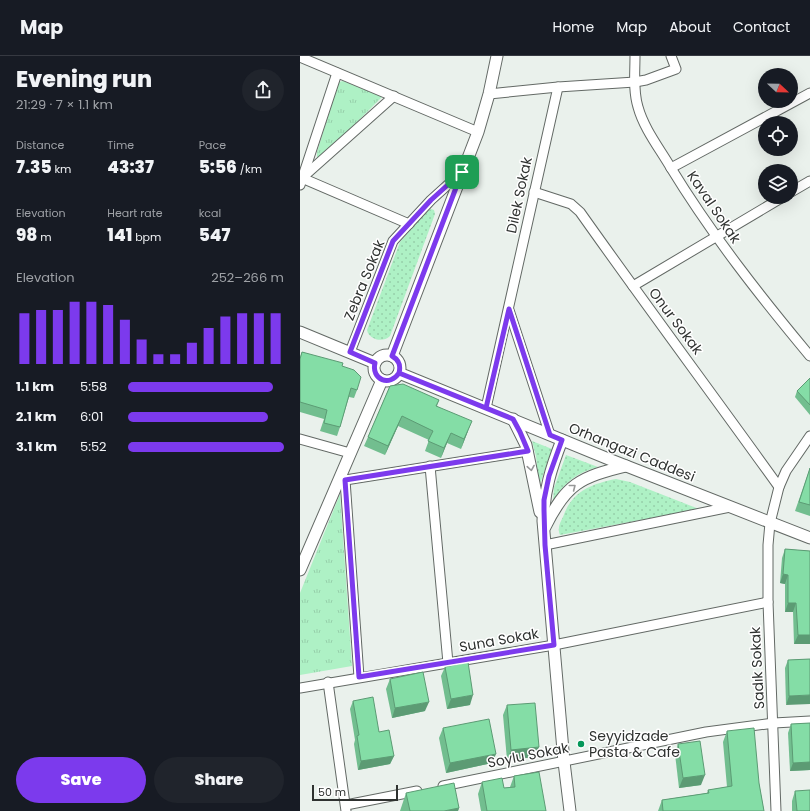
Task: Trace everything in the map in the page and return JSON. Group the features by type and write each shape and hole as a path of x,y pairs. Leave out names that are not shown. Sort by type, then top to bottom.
{"street":[{"path":"392,356 478,132 489,94 497,56"},
{"name":"Kaval Sokak","path":"635,56 636,98 640,115 693,204 780,320 810,356"},
{"path":"489,94 646,80 676,69 671,56"},
{"path":"300,57 478,132"},
{"path":"301,181 337,73"},
{"name":"Dilek Sokak","path":"486,408 558,87"},
{"path":"671,168 810,93"},
{"path":"301,181 394,96"},
{"name":"Zebra Sokak","path":"350,352 393,241 431,200 462,172"},
{"path":"301,181 408,224"},
{"path":"798,188 810,181"},
{"name":"Onur Sokak","path":"534,192 565,201 576,207 779,487"},
{"path":"633,286 771,204"},
{"path":"509,309 550,435"},
{"path":"300,332 375,363"},
{"path":"388,355 392,356 396,358 400,365 399,373 389,381 382,380 375,372 375,363 380,357 388,355"},
{"name":"Orhangazi Caddesi","path":"399,373 626,466 810,538"},
{"path":"300,570 342,480 350,453 382,380"},
{"path":"513,419 528,451 544,530"},
{"name":"Sadık Sokak","path":"776,811 774,723 768,602 768,545 770,523 779,487 786,471 810,436"},
{"path":"300,439 350,453"},
{"path":"562,440 546,488 544,530 564,762 570,811"},
{"path":"342,480 528,451"},
{"path":"430,466 448,663"},
{"path":"544,530 554,508 573,486 601,472 626,466"},
{"path":"342,480 359,677"},
{"path":"545,545 730,507"},
{"name":"Suna Sokak","path":"300,688 328,682 554,645 768,602"},
{"path":"328,682 346,808"},
{"name":"Soylu Sokak","path":"346,808 428,789 706,732 774,723 810,721"}],"green space":[{"path":"343,81 383,96 320,159 317,158 317,152 337,87 339,82"},
{"path":"431,209 434,210 435,214 390,336 380,340 373,338 367,330 400,242 426,212"},
{"path":"532,441 552,449 539,487 536,456"},
{"path":"566,455 598,467 577,475 562,489 553,501 554,488"},
{"path":"616,479 630,482 699,509 560,535 559,528 561,521 567,508 577,495 598,483"},
{"path":"340,494 352,666 300,675 300,593"}],"building":[{"path":"302,352 343,363 342,366 354,370 361,377 357,390 351,388 340,427 324,423 327,410 300,402 300,359"},
{"path":"810,378 810,405 797,391"},
{"path":"403,384 439,400 436,406 472,421 464,439 451,433 444,448 428,441 433,431 402,416 388,446 368,437 390,386"},
{"path":"810,468 810,505 799,502"},
{"path":"785,549 810,551 810,635 798,635 796,603 788,603 788,575 783,574"},
{"path":"810,659 810,695 789,696 788,660"},
{"path":"468,662 473,695 451,699 445,667"},
{"path":"423,672 429,702 395,708 390,679"},
{"path":"373,697 379,732 389,730 394,756 361,761 357,736 359,735 353,701"},
{"path":"535,703 539,747 511,750 507,705"},
{"path":"489,719 496,754 450,763 443,728"},
{"path":"810,723 810,762 793,763 791,724"},
{"path":"754,728 759,783 764,811 663,811 662,800 709,793 708,790 732,786 727,731"},
{"path":"700,741 705,775 683,778 678,744"},
{"path":"539,772 546,811 487,811 482,782 502,778 504,788 515,787 514,776"},
{"path":"454,783 459,808 444,811 410,811 406,793"},
{"path":"810,790 810,811 797,811 795,791"}],"place":[{"name":"Seyyidzade Pasta & Cafe","path":"581,744"}],"route":[{"path":"462,172 392,356 396,358 400,365 399,373 513,419 528,451 345,480 359,677 554,645 543,521 546,488 562,440 550,435 509,309 486,408 399,373 393,379 384,381 377,376 374,367 375,363 350,352 393,241 431,200 462,172"}]}
